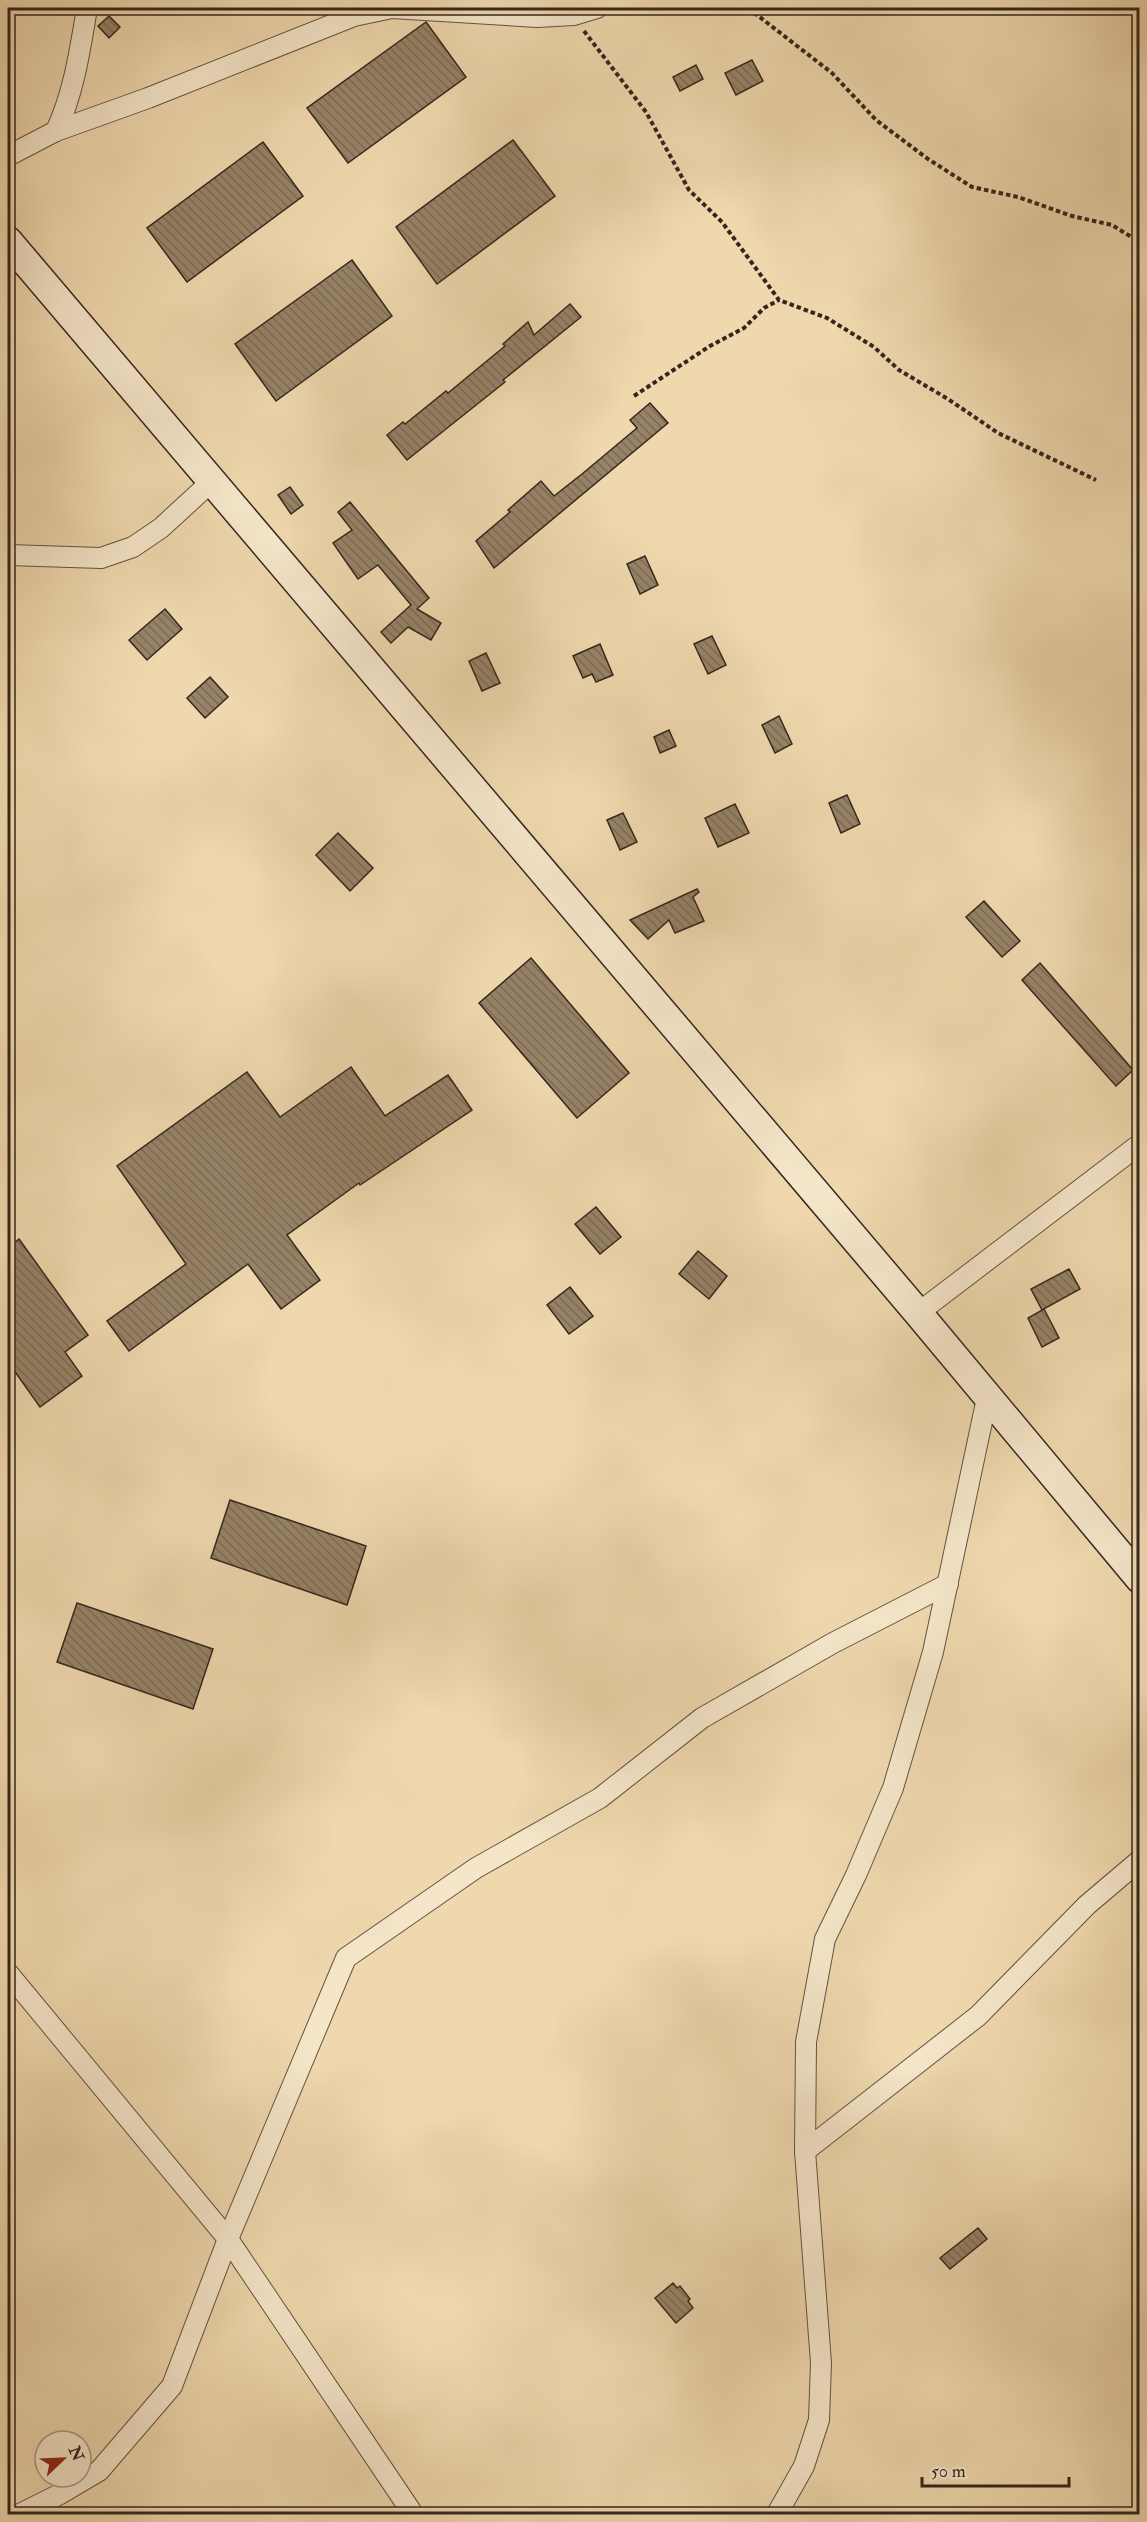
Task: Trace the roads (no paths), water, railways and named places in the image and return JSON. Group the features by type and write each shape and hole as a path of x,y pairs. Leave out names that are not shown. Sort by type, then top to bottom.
{"main road":[{"path":"8,241 918,1313 1140,1579"}],"street":[{"path":"56,131 67,107 80,52 87,8"},
{"path":"8,156 56,131 148,98 354,16 392,8 537,17 574,15 597,8"},
{"path":"8,555 101,558 133,547 161,528 211,482"},
{"path":"918,1313 1140,1144"},
{"path":"777,2514 804,2466 819,2420 821,2363 805,2151 806,2042 825,1939 856,1875 893,1788 933,1652 987,1398"},
{"path":"20,2514 99,2471 172,2386 228,2239 346,1958 476,1868 600,1798 702,1718 833,1643 948,1584"},
{"path":"805,2151 978,2016 1087,1905 1140,1860"},
{"path":"8,1973 228,2239 413,2514"}]}
